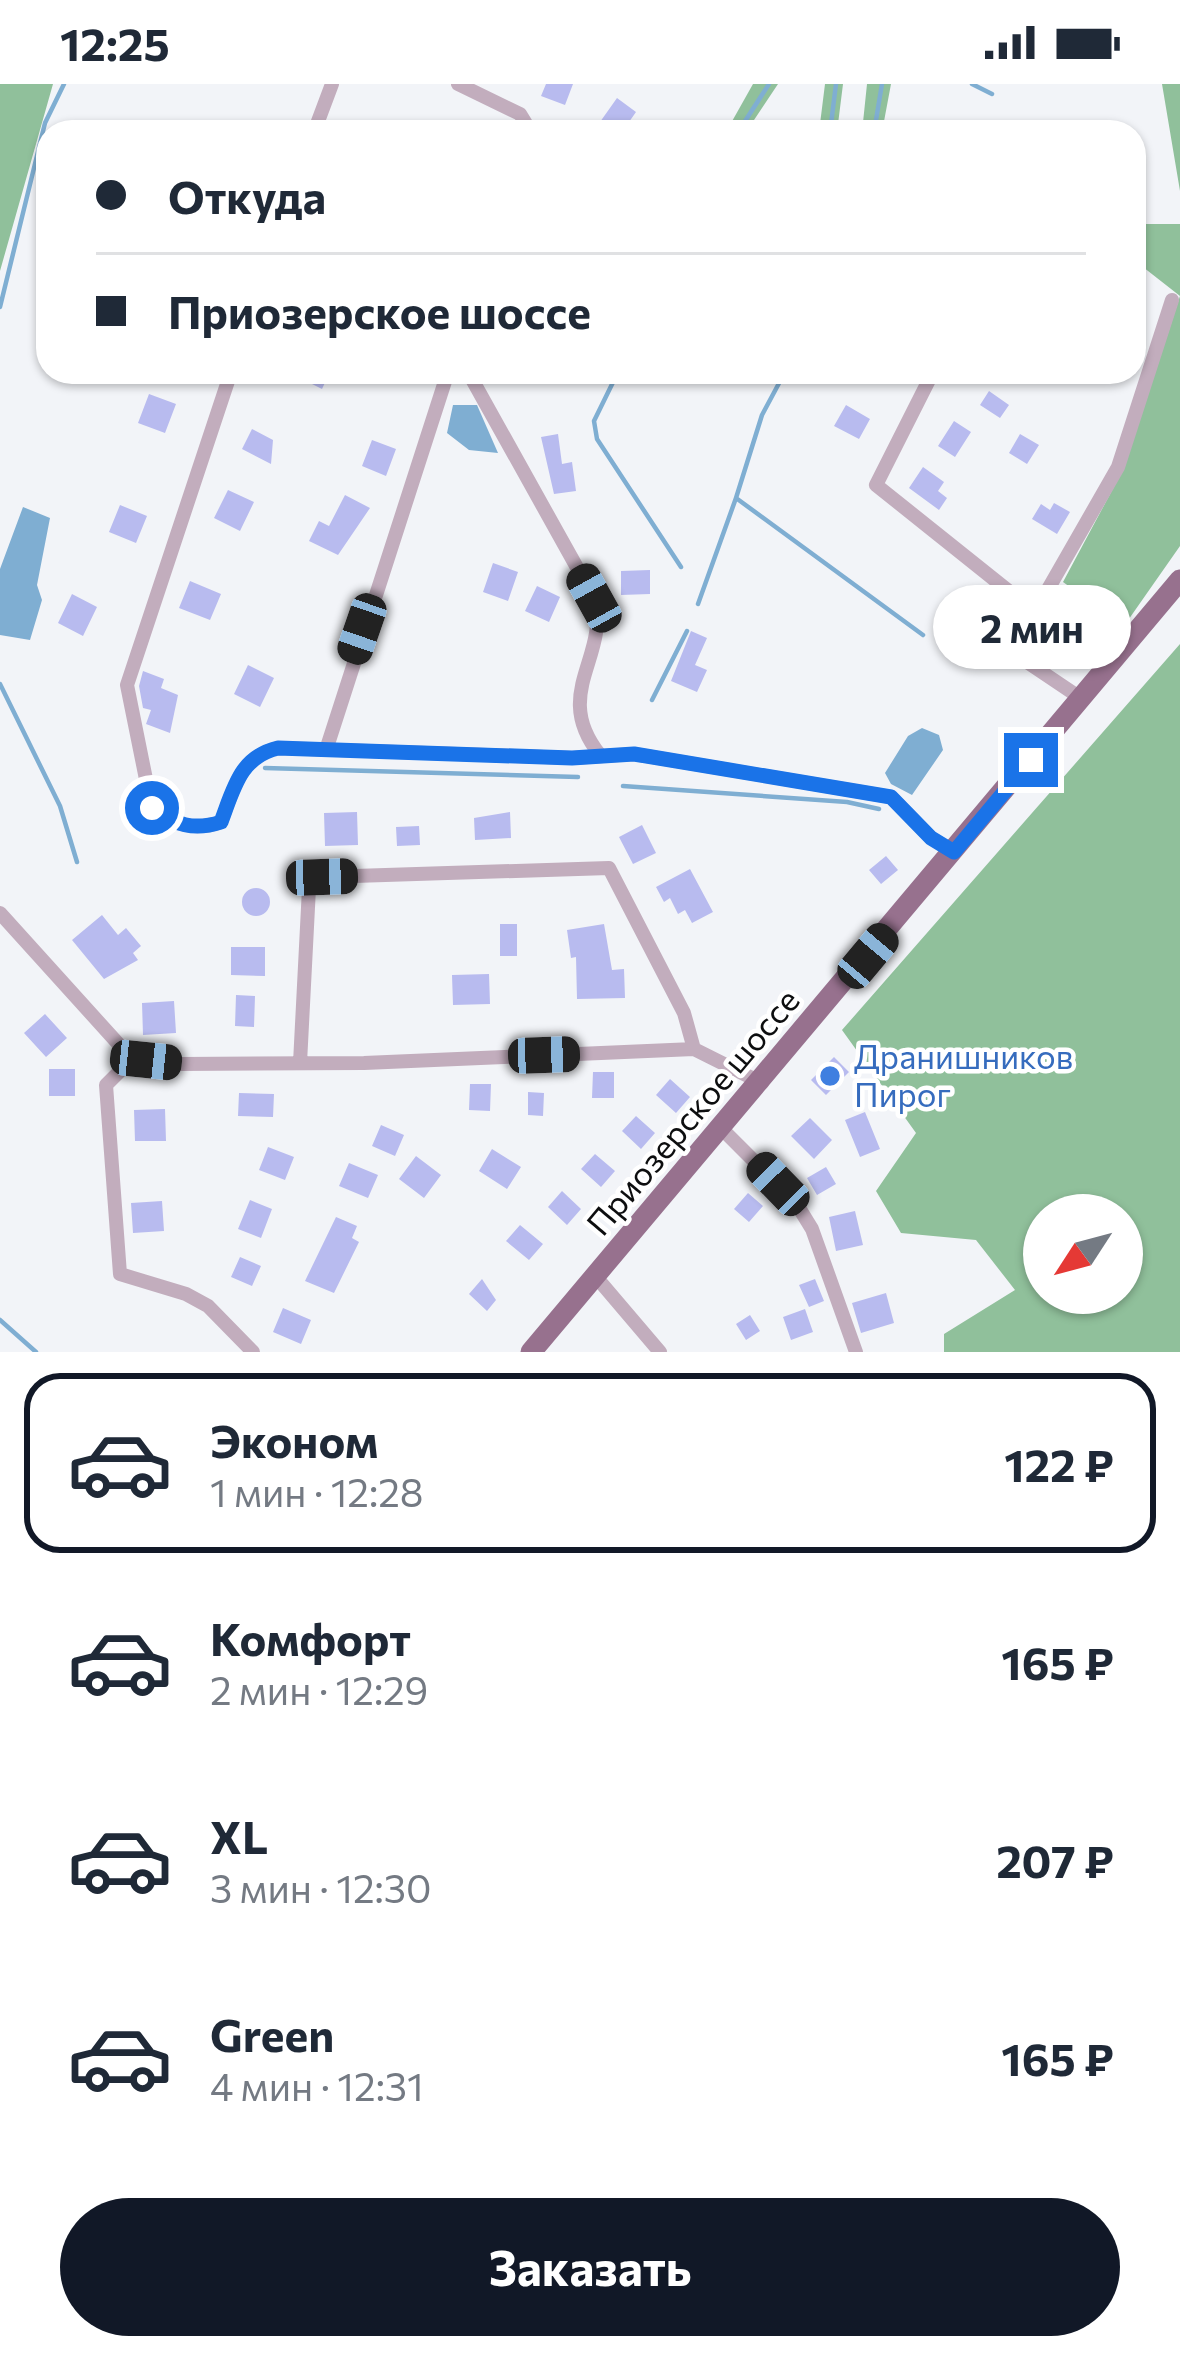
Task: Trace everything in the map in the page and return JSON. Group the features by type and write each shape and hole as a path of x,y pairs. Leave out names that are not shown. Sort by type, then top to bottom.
{"main road":[{"name":"Приозерское шоссе","path":"531,1352 762,1083 1180,580"}],"street":[{"path":"318,120 332,84"},
{"path":"458,84 524,120"},
{"path":"1146,380 1172,300"},
{"path":"227,384 127,686 152,808 170,821 201,829 221,822 240,773 255,753 327,747 634,754 891,797 931,838 954,852"},
{"path":"327,747 444,384"},
{"path":"475,384 594,598 601,623 578,687 579,706 600,755"},
{"path":"927,384 876,485 1035,612"},
{"path":"1082,700 1012,652 1118,467 1145,384"},
{"path":"300,1063 309,888 322,877 370,875 609,868 684,1013 694,1049"},
{"path":"0,913 132,1059 180,1064 300,1063 694,1049 762,1083"},
{"path":"132,1059 106,1085 120,1274 208,1306 254,1352"},
{"path":"722,1130 796,1204 812,1229 856,1352"},
{"path":"597,1278 660,1352"}],"green space":[{"path":"0,84 53,84 43,120 36,120 36,144 0,271"},
{"path":"753,84 778,84 754,120 733,120"},
{"path":"825,84 843,84 838,120 820,120"},
{"path":"867,84 891,84 884,120 863,120"},
{"path":"1162,84 1180,84 1180,191"},
{"path":"1146,224 1180,224 1180,296 1146,269"},
{"path":"1180,296 1180,546 1124,626 1063,582 1124,468"},
{"path":"1180,644 1180,1352 944,1352 944,1334 1015,1290 976,1240 901,1233 876,1191 916,1133 842,1030"}],"water":[{"path":"453,405 477,405 498,453 469,450 447,433"},
{"path":"23,507 50,518 37,585 42,600 30,640 0,635 0,569"},
{"path":"922,728 939,735 943,750 912,795 891,784 885,773 908,736"}],"building":[{"path":"546,84 573,84 565,105 541,96"},
{"path":"617,98 636,112 630,120 601,120"},
{"path":"989,391 1009,405 1000,418 980,405"},
{"path":"149,394 176,404 165,433 138,423"},
{"path":"846,405 870,419 859,439 834,426"},
{"path":"954,421 971,432 955,457 938,446"},
{"path":"252,429 273,440 271,464 242,449"},
{"path":"558,434 562,464 572,462 576,491 554,494 541,437"},
{"path":"1020,434 1039,445 1027,464 1009,453"},
{"path":"372,440 396,449 386,476 362,466"},
{"path":"923,467 944,482 938,491 947,498 939,510 909,488"},
{"path":"228,490 254,502 240,531 214,518"},
{"path":"345,495 370,508 338,555 309,541 319,521 329,526"},
{"path":"1054,503 1070,512 1057,534 1032,519 1041,504 1050,510"},
{"path":"120,505 147,516 136,543 109,532"},
{"path":"493,563 518,572 508,601 483,592"},
{"path":"650,570 650,594 621,595 621,571"},
{"path":"190,581 221,594 210,620 179,608"},
{"path":"537,586 560,597 549,622 525,611"},
{"path":"72,594 97,607 83,636 58,623"},
{"path":"691,631 707,638 695,665 707,670 697,692 671,681"},
{"path":"248,665 274,678 260,707 234,694"},
{"path":"143,671 164,679 161,688 178,695 170,733 146,724 151,710 143,708 139,686"},
{"path":"357,812 358,845 325,846 324,813"},
{"path":"510,812 511,838 475,840 474,818"},
{"path":"642,825 656,853 633,864 619,837"},
{"path":"419,826 420,845 397,846 396,827"},
{"path":"886,856 898,870 881,884 869,870"},
{"path":"690,869 713,912 692,923 685,910 678,914 670,898 664,902 656,887"},
{"path":"256,888 266,892 270,902 266,912 256,916 246,912 242,902 246,892"},
{"path":"102,915 118,935 126,928 141,946 133,953 138,960 104,979 72,940"},
{"path":"500,924 517,924 517,956 500,956"},
{"path":"604,924 612,970 624,969 625,998 577,999 576,957 571,958 567,930"},
{"path":"231,947 265,947 265,976 231,975"},
{"path":"489,974 490,1004 453,1005 452,975"},
{"path":"236,995 255,996 254,1027 235,1026"},
{"path":"174,1001 176,1033 143,1035 142,1003"},
{"path":"45,1014 67,1038 46,1057 24,1033"},
{"name":"Дранишников Пирог","path":"834,1057 849,1072 826,1095 811,1080"},
{"path":"49,1069 75,1069 75,1096 49,1096"},
{"path":"593,1072 614,1072 614,1098 592,1098"},
{"path":"670,1079 690,1097 676,1113 656,1095"},
{"path":"470,1084 491,1084 490,1111 469,1110"},
{"path":"528,1092 544,1093 543,1116 528,1115"},
{"path":"239,1093 274,1094 273,1117 238,1116"},
{"path":"165,1109 166,1141 135,1141 134,1110"},
{"path":"865,1112 880,1149 860,1157 845,1120"},
{"path":"636,1116 655,1133 641,1149 622,1131"},
{"path":"810,1118 832,1140 814,1159 791,1136"},
{"path":"381,1125 404,1135 395,1156 372,1146"},
{"path":"268,1147 294,1157 285,1180 259,1170"},
{"path":"492,1149 521,1167 507,1189 479,1171"},
{"path":"595,1154 615,1171 601,1187 581,1169"},
{"path":"416,1156 441,1175 424,1198 399,1179"},
{"path":"349,1163 378,1175 368,1198 339,1186"},
{"path":"826,1167 836,1184 817,1195 807,1178"},
{"path":"562,1191 581,1209 567,1225 548,1207"},
{"path":"748,1193 763,1206 749,1222 734,1209"},
{"path":"250,1200 272,1209 261,1238 238,1229"},
{"path":"162,1201 164,1231 133,1233 131,1203"},
{"path":"855,1211 863,1245 836,1251 829,1217"},
{"path":"336,1217 357,1226 352,1238 359,1242 334,1293 305,1281"},
{"path":"520,1225 543,1244 529,1260 506,1241"},
{"path":"240,1257 261,1266 252,1286 231,1277"},
{"path":"482,1279 496,1300 487,1311 469,1294"},
{"path":"815,1279 824,1301 809,1307 799,1285"},
{"path":"886,1293 894,1323 861,1333 852,1303"},
{"path":"283,1308 311,1320 301,1344 273,1332"},
{"path":"805,1309 813,1332 791,1340 783,1317"},
{"path":"750,1315 760,1331 746,1340 736,1324"}],"waterway":[{"path":"46,120 64,84"},
{"path":"746,120 769,84"},
{"path":"832,120 836,84"},
{"path":"876,120 882,84"},
{"path":"972,84 992,94"},
{"path":"0,307 36,160"},
{"path":"612,384 594,421 597,439 681,567"},
{"path":"779,384 762,415 736,498 923,635"},
{"path":"698,604 736,498"},
{"path":"652,700 687,631"},
{"path":"0,684 60,806 77,862"},
{"path":"265,768 578,777"},
{"path":"623,786 847,802 879,809"},
{"path":"0,1320 36,1352"}],"place":[{"name":"Дранишников Пирог","path":"830,1076"}],"route":[{"path":"152,808 170,821 201,829 221,822 240,773 255,753 278,748 572,758 634,754 891,797 931,838 954,852 1031,760"}]}
